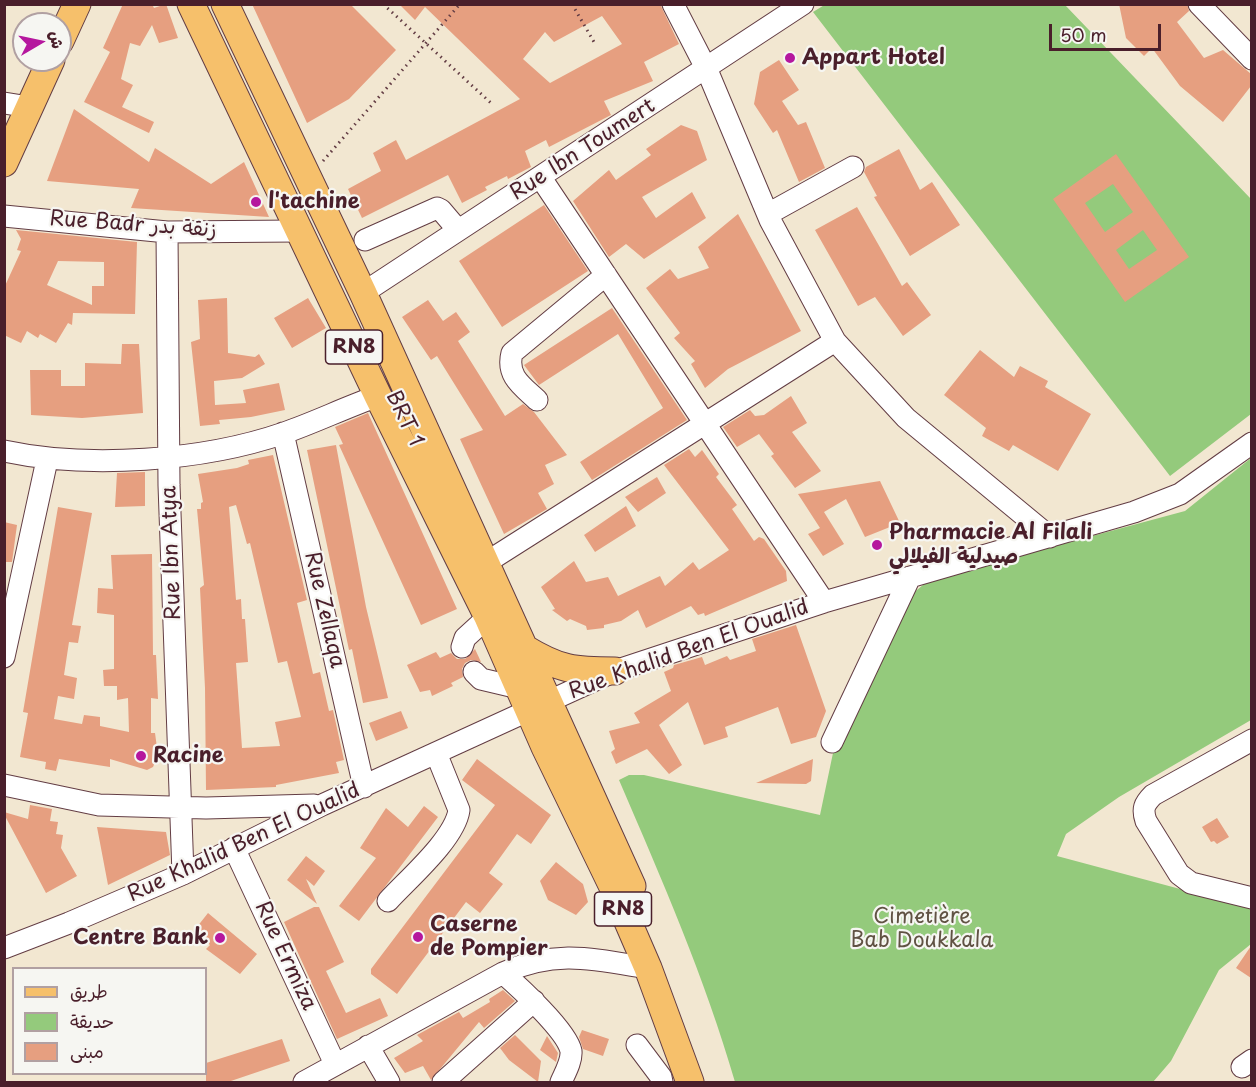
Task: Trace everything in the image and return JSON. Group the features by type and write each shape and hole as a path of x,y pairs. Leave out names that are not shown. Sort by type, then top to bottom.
{"main road":[{"name":"RN8","path":"191,4 378,396 488,617 556,743 668,968 702,1078"},
{"name":"RN8","path":"225,4 363,293 487,562 524,648 534,701"},
{"path":"4,163 17,105 42,72"},
{"path":"524,648 549,663 573,671 615,671"},
{"name":"RN8","path":"556,743 648,968 702,1078"}],"street":[{"name":"BRT 1","path":"206,4 534,701"},
{"path":"673,4 707,70 768,214 835,340 906,418 1050,537"},
{"name":"Rue Ibn Toumert","path":"363,293 707,70 803,4"},
{"path":"1199,4 1251,58"},
{"path":"768,214 853,167"},
{"path":"541,178 825,602"},
{"path":"365,240 437,208 458,230"},
{"name":"Rue Badr زنقة بدر","path":"4,216 167,232 298,231"},
{"name":"Rue Ibn Atya","path":"167,232 170,458 183,874"},
{"path":"537,400 514,378 509,366 512,353 606,275"},
{"path":"487,562 706,425 835,340"},
{"path":"4,451 47,460 170,458 231,447 283,433 378,396"},
{"name":"Rue Zellaqa","path":"283,433 364,787"},
{"name":"Rue Khalid Ben El Oualid","path":"4,948 183,874 322,805 436,753 534,701 615,671 825,602 1134,512 1180,494 1251,443"},
{"path":"4,657 47,460"},
{"path":"832,742 910,577"},
{"path":"462,648 465,638 488,617"},
{"path":"474,672 481,678 534,701"},
{"path":"1251,740 1153,795 1144,804 1143,812 1146,821 1179,874 1191,884 1251,898"},
{"path":"388,902 458,820 459,810 436,753"},
{"path":"4,785 99,805 181,807 322,805"},
{"name":"Rue Ermiza","path":"234,848 335,1064"},
{"path":"304,1083 503,973 529,962 566,957 648,968"},
{"path":"503,973 534,1001 571,1050 561,1083"},
{"path":"443,1083 534,1001"},
{"path":"638,1045 661,1077 662,1083"},
{"path":"368,1046 390,1083"}],"path":[{"path":"384,4 491,103"},
{"path":"322,162 460,4"},
{"path":"572,4 594,42"}],"green space":[{"path":"826,4 1065,5 1251,199 1251,414 1170,476 813,12"},
{"name":"Cimetière Bab Doukkala","path":"1251,458 1251,720 1119,797 1066,834 1057,856 1251,908 1251,944 1219,970 1171,1061 1153,1082 735,1082 696,967 619,780 629,775 644,775 820,815 833,753 906,599 929,580 1185,511"}],"building":[{"path":"123,4 152,4 154,8 166,4 178,38 159,43 152,25 140,46 130,43 121,79 133,85 122,107 154,122 149,133 84,102 110,52 103,48"},
{"path":"252,4 350,4 396,50 349,99 307,123"},
{"path":"399,4 660,4 679,44 644,62 653,81 604,101 611,115 549,147 546,140 525,151 531,167 508,179 507,176 485,187 487,190 462,203 448,175 362,218 348,189 381,171 373,153 396,140 406,160 520,99 425,7 415,20","holes":["602,16 622,44 550,83 523,59 545,32 554,42"]},
{"path":"1119,4 1187,4 1189,11 1177,22 1204,58 1223,50 1251,74 1251,86 1223,122 1180,86 1152,48 1144,56 1126,38"},
{"path":"779,60 799,90 782,101 798,125 806,122 825,168 799,182 777,130 773,133 754,104 760,72"},
{"path":"74,109 149,162 155,148 211,184 244,162 269,217 131,208 139,189 47,181"},
{"path":"681,125 697,131 707,160 642,197 656,218 692,192 706,218 644,259 626,244 609,257 573,201 609,170 616,180 651,155 646,149"},
{"path":"899,149 920,190 932,182 960,225 910,256 874,197 877,196 864,172 866,167"},
{"path":"1116,154 1189,257 1125,302 1053,199","holes":["1113,184 1133,212 1105,232 1085,203","1143,230 1157,250 1129,269 1116,250"]},
{"path":"544,205 588,271 502,327 459,261"},
{"path":"857,207 902,286 907,282 931,315 903,336 875,297 858,306 815,230"},
{"path":"738,214 801,331 728,369 705,388 691,364 695,361 674,338 680,333 646,288 670,269 678,279 709,268 698,247"},
{"path":"16,230 137,242 135,314 73,313 72,325 68,323 56,343 40,334 38,338 27,331 21,343 4,335 4,288 21,251 17,250 21,239","holes":["58,261 104,262 104,286 92,286 92,305 47,285"]},
{"path":"227,298 228,353 255,357 259,354 265,364 242,378 214,381 215,405 246,403 243,390 279,383 285,410 251,417 219,420 220,424 200,426 191,342 200,339 198,300"},
{"path":"308,298 326,328 292,348 274,318"},
{"path":"428,300 443,321 456,312 470,332 458,341 505,416 523,404 534,412 567,455 545,465 554,484 538,493 547,509 504,534 460,439 483,430 437,356 431,360 402,317"},
{"path":"612,308 687,420 592,480 580,462 663,408 618,334 539,385 524,365"},
{"path":"122,344 139,344 143,413 82,418 31,415 30,370 61,370 61,386 85,386 85,363 121,364"},
{"path":"980,350 1014,377 1020,366 1048,381 1045,387 1091,414 1058,471 1013,445 1009,451 982,436 986,428 944,395"},
{"path":"791,396 807,423 792,432 821,471 795,488 771,456 774,454 759,434 737,447 723,427 750,410 755,416 764,415"},
{"path":"368,413 457,609 421,625 339,445 343,444 335,427"},
{"path":"336,445 366,607 388,698 363,703 352,649 349,650 307,450"},
{"path":"689,449 695,457 702,450 719,474 716,477 737,505 732,509 754,541 759,537 764,539 786,571 787,581 705,616 704,613 698,615 691,606 646,628 638,610 621,621 604,625 604,628 587,630 586,626 570,619 567,621 552,610 555,609 541,587 574,561 586,582 608,577 618,596 660,576 665,586 693,562 699,570 729,550 664,465"},
{"path":"273,455 307,600 297,603 313,674 320,672 329,711 333,710 344,760 336,762 339,773 276,785 276,787 206,790 205,688 200,588 204,585 197,509 201,509 203,502 198,474 237,468 249,464 248,460","holes":["236,505 247,544 250,543 278,663 287,661 301,717 275,722 280,746 242,748 236,663 248,662 245,619 242,619 241,599 236,600 229,507"]},
{"path":"145,472 145,506 115,507 117,473"},
{"path":"657,477 666,493 638,512 625,497"},
{"path":"880,481 900,523 865,537 846,499 824,512 844,544 823,556 808,534 820,528 798,494"},
{"path":"626,506 636,526 595,552 584,535"},
{"path":"58,507 92,513 72,625 81,626 78,643 69,642 64,675 77,678 74,699 58,696 54,719 82,724 84,715 100,717 100,726 129,732 128,698 117,700 117,686 104,686 103,670 114,669 114,615 97,613 98,588 113,589 111,555 152,554 153,655 156,655 158,699 151,698 151,733 155,733 158,755 153,767 147,770 110,759 110,767 59,759 56,771 45,769 46,762 20,757 28,713 23,712"},
{"path":"4,522 17,525 12,562 4,562"},
{"path":"796,625 826,711 816,737 791,744 778,707 725,727 728,737 704,745 688,702 659,725 682,765 669,774 647,749 616,764 611,752 615,749 609,731 640,723 634,713 671,691 664,672 673,668 674,665 702,657 705,665 727,656 730,660 756,651 752,639"},
{"path":"475,649 481,662 471,660 465,663 462,669 463,677 451,683 453,686 432,696 430,690 420,692 407,665 436,652 440,658 451,653 457,659 465,659"},
{"path":"401,711 408,728 376,741 369,723"},
{"name":"Caserne de Pompier","path":"477,759 551,815 531,844 517,834 489,873 503,884 480,913 466,902 397,994 371,974 371,969 495,805 462,780"},
{"path":"813,759 811,781 806,784 756,783"},
{"path":"30,805 52,809 50,821 58,822 56,834 63,835 61,848 77,876 46,893 4,814 4,812 28,819"},
{"path":"424,806 438,817 359,921 339,906 376,858 360,848 386,808 408,827"},
{"path":"1217,818 1229,837 1217,844 1214,841 1211,842 1202,827"},
{"path":"97,827 166,832 170,855 108,885"},
{"path":"306,856 325,871 314,886 306,879 317,904 287,880"},
{"path":"556,862 583,884 588,902 576,915 548,900 540,881"},
{"path":"314,907 319,907 344,962 326,971 346,1013 380,998 388,1016 337,1039 284,922"},
{"name":"Centre Bank","path":"208,913 257,954 240,974 206,949 210,945 193,932"},
{"path":"1251,946 1251,978 1236,968"},
{"path":"503,990 515,1001 484,1028 479,1022 431,1080 423,1066 405,1073 394,1058 423,1041 417,1035 459,1012 463,1018 490,1002 489,999"},
{"path":"582,1030 609,1039 603,1056 583,1049 579,1037"},
{"path":"515,1035 541,1061 538,1082 509,1060 500,1048"},
{"path":"547,1036 558,1053 556,1062 540,1050"},
{"path":"282,1039 290,1061 225,1083 206,1083 207,1063"}],"place":[{"name":"Appart Hotel","path":"790,58"},
{"name":"l'tachine","path":"256,202"},
{"name":"Pharmacie Al Filali صيدلية الفيلالي","path":"877,545"},
{"name":"Racine","path":"141,756"},
{"name":"Caserne de Pompier","path":"418,937"},
{"name":"Centre Bank","path":"220,938"}]}
